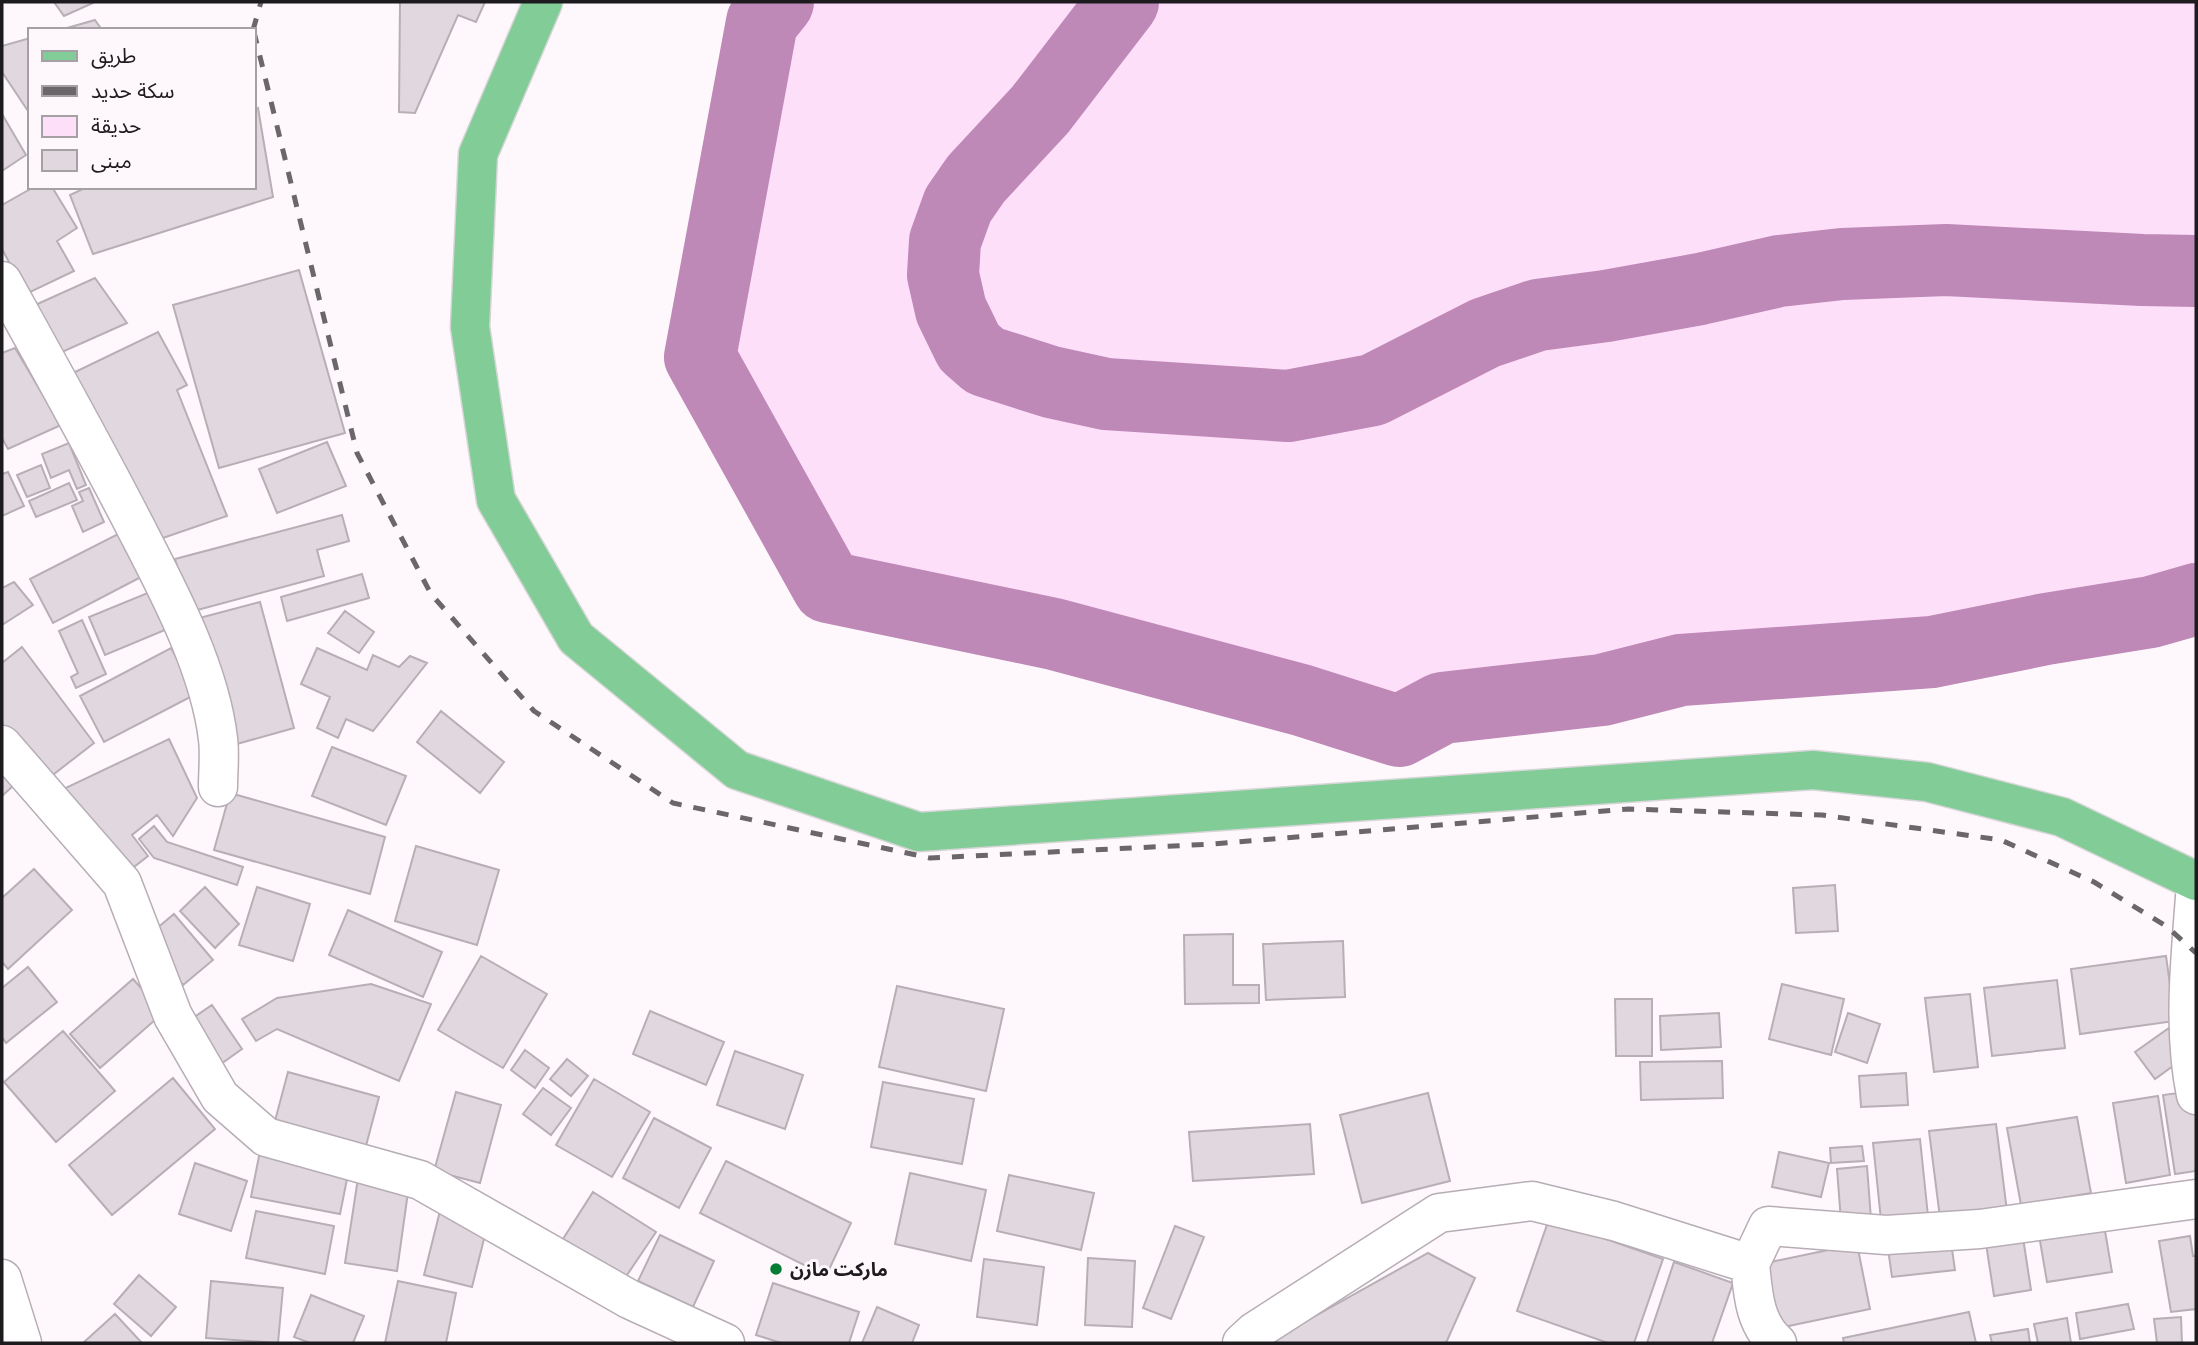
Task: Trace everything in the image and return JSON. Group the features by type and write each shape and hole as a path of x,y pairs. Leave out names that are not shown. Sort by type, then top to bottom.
{"main road":[{"path":"543,2 478,154 470,327 496,500 576,638 737,770 919,832 1813,770 1927,782 2062,817 2196,883"}],"street":[{"path":"2,281 92,442 166,585 192,646 207,692 218,739 218,787"},
{"path":"2,745 122,883 173,1016 220,1097 267,1137 420,1180 629,1299 724,1343"},
{"path":"2196,883 2189,984 2190,1068 2196,1095"},
{"path":"1777,1343 1766,1334 1754,1305 1750,1264 1768,1226 1886,1235 1940,1232 1980,1229 2196,1199"},
{"path":"1242,1343 1254,1332 1439,1213 1532,1201 1614,1221 1750,1264"},
{"path":"2,1279 22,1343"}],"green space":[{"path":"778,2 2196,2 2196,270 2096,269 2196,278 2196,599 1932,652 1602,690 1399,731 828,587 700,357 762,22","holes":["1842,264 1974,267 1621,304","1595,310 1432,361 1485,333"]}],"building":[{"path":"54,2 95,2 64,16"},
{"path":"400,2 485,2 476,22 458,15 415,113 399,112"},
{"path":"95,20 101,28 67,28"},
{"path":"28,39 28,111 2,72 2,46"},
{"path":"258,108 273,197 93,254 70,195 83,189 256,189"},
{"path":"2,114 26,155 2,171"},
{"path":"30,189 53,189 77,228 57,241 74,271 26,294 2,249 2,205"},
{"path":"299,270 345,433 219,468 173,305"},
{"path":"95,278 127,323 62,352 33,306"},
{"path":"158,332 187,385 177,390 227,516 160,539 73,373"},
{"path":"15,348 61,425 8,449 2,438 2,353"},
{"path":"327,442 346,486 277,513 259,469"},
{"path":"69,443 86,485 77,489 69,470 51,478 42,454"},
{"path":"41,465 50,488 27,497 17,475"},
{"path":"8,472 24,506 2,516 2,474"},
{"path":"69,483 77,500 36,517 29,501"},
{"path":"89,488 104,522 83,532 72,506 83,501 79,492"},
{"path":"342,515 349,541 317,550 324,576 190,612 175,559"},
{"path":"118,534 141,577 53,623 30,579"},
{"path":"362,574 369,598 287,621 281,597"},
{"path":"14,582 33,605 2,625 2,588"},
{"path":"150,592 165,630 105,655 89,617"},
{"path":"260,602 294,728 226,747 192,620"},
{"path":"345,611 374,632 359,653 328,633"},
{"path":"82,620 106,674 76,688 71,677 78,673 59,631"},
{"path":"22,647 94,743 45,781 2,724 2,663"},
{"path":"171,648 196,694 104,742 80,696"},
{"path":"317,648 367,670 373,655 399,667 410,656 427,663 373,731 346,719 338,738 317,728 330,697 301,684"},
{"path":"441,711 504,762 480,793 417,742"},
{"path":"169,739 197,798 173,836 157,815 132,835 148,856 121,877 55,793"},
{"path":"332,747 406,776 386,825 312,796"},
{"path":"2,773 13,786 2,796"},
{"path":"230,793 385,837 370,894 214,850"},
{"path":"154,826 167,842 243,867 237,885 154,858 139,839"},
{"path":"416,846 499,870 477,945 395,921"},
{"path":"34,869 72,910 8,969 2,962 2,898"},
{"path":"1835,885 1838,931 1796,933 1793,888"},
{"path":"205,887 239,924 215,948 180,911"},
{"path":"257,887 310,904 293,961 239,945"},
{"path":"348,910 442,952 423,997 329,955"},
{"path":"174,914 213,960 183,985 144,939"},
{"path":"1233,934 1233,985 1259,985 1259,1003 1185,1004 1184,935"},
{"path":"1343,941 1345,997 1266,1000 1263,944"},
{"path":"481,956 547,994 503,1068 438,1030"},
{"path":"2166,956 2175,1021 2080,1034 2071,969"},
{"path":"28,967 57,1002 6,1043 2,1037 2,988"},
{"path":"133,979 163,1013 100,1068 70,1034"},
{"path":"2057,980 2065,1048 1992,1056 1984,988"},
{"path":"371,984 431,1004 399,1081 277,1029 256,1041 242,1019 277,998"},
{"path":"1782,984 1844,999 1831,1055 1769,1039"},
{"path":"897,986 1004,1009 986,1091 879,1067"},
{"path":"1970,994 1978,1067 1934,1072 1925,998"},
{"path":"1615,999 1652,999 1652,1056 1616,1056"},
{"path":"212,1005 242,1049 218,1066 187,1022"},
{"path":"650,1011 724,1042 706,1085 633,1054"},
{"path":"1719,1013 1721,1047 1661,1050 1660,1016"},
{"path":"1848,1013 1880,1024 1867,1063 1835,1052"},
{"path":"2169,1028 2188,1055 2155,1079 2135,1052"},
{"path":"63,1031 115,1091 56,1142 4,1082"},
{"path":"525,1050 549,1068 535,1088 511,1070"},
{"path":"735,1051 803,1075 785,1129 717,1105"},
{"path":"567,1059 588,1076 571,1096 550,1079"},
{"path":"1722,1061 1723,1098 1641,1100 1640,1062"},
{"path":"288,1072 379,1097 363,1157 272,1132"},
{"path":"1906,1073 1908,1105 1861,1107 1859,1076"},
{"path":"173,1078 215,1129 112,1215 69,1165"},
{"path":"594,1079 650,1112 612,1177 556,1145"},
{"path":"883,1082 974,1099 962,1164 871,1147"},
{"path":"543,1088 571,1108 551,1135 523,1114"},
{"path":"2193,1091 2196,1114 2196,1171 2175,1174 2163,1095"},
{"path":"456,1092 501,1105 480,1183 434,1171"},
{"path":"1428,1093 1450,1181 1362,1203 1340,1115"},
{"path":"2158,1096 2170,1175 2126,1183 2113,1103"},
{"path":"2077,1117 2091,1193 2021,1205 2007,1128"},
{"path":"654,1118 711,1148 679,1208 623,1178"},
{"path":"1310,1124 1314,1174 1193,1181 1189,1132"},
{"path":"1996,1124 2007,1211 1940,1218 1929,1131"},
{"path":"1920,1139 1928,1216 1881,1220 1873,1143"},
{"path":"1862,1146 1864,1161 1831,1163 1830,1148"},
{"path":"260,1151 349,1169 340,1214 251,1197"},
{"path":"1779,1152 1829,1163 1821,1197 1772,1187"},
{"path":"726,1161 851,1223 826,1276 700,1213"},
{"path":"195,1163 247,1181 231,1231 179,1214"},
{"path":"1867,1166 1871,1219 1841,1221 1837,1169"},
{"path":"910,1173 986,1190 971,1261 895,1244"},
{"path":"1009,1175 1094,1193 1081,1250 997,1231"},
{"path":"358,1178 409,1185 397,1271 345,1263"},
{"path":"593,1192 656,1232 625,1278 563,1239"},
{"path":"256,1211 334,1226 325,1274 246,1258"},
{"path":"440,1211 488,1223 472,1287 424,1275"},
{"path":"1549,1219 1663,1259 1634,1343 1608,1343 1517,1311"},
{"path":"2104,1225 2112,1272 2047,1282 2039,1235"},
{"path":"1175,1226 1204,1237 1171,1319 1143,1308"},
{"path":"2022,1231 2031,1290 1994,1296 1985,1237"},
{"path":"660,1235 714,1261 693,1307 638,1281"},
{"path":"2190,1236 2193,1256 2196,1256 2196,1309 2171,1312 2159,1241"},
{"path":"1951,1242 1955,1270 1892,1277 1888,1249"},
{"path":"1857,1244 1870,1309 1779,1328 1766,1263"},
{"path":"1428,1253 1475,1278 1446,1343 1274,1343 1283,1334"},
{"path":"1088,1258 1135,1261 1132,1327 1085,1325"},
{"path":"984,1259 1044,1267 1037,1325 977,1317"},
{"path":"1674,1262 1733,1283 1712,1343 1647,1343"},
{"path":"139,1275 176,1307 151,1336 114,1304"},
{"path":"211,1281 283,1288 278,1343 206,1338"},
{"path":"398,1281 456,1293 446,1343 385,1343"},
{"path":"773,1283 859,1312 849,1343 781,1343 756,1335"},
{"path":"311,1295 364,1316 353,1343 310,1343 294,1337"},
{"path":"2128,1304 2134,1329 2080,1339 2076,1313"},
{"path":"877,1307 919,1325 912,1343 862,1343"},
{"path":"1969,1312 1976,1343 1844,1343 1843,1338"},
{"path":"115,1314 142,1343 83,1343"},
{"path":"2181,1317 2182,1343 2157,1343 2154,1319"},
{"path":"2067,1318 2071,1343 2038,1343 2034,1324"},
{"path":"2028,1329 2030,1343 1992,1343 1990,1335"}],"waterway":[{"path":"778,2 762,22 700,357 828,587 1054,634 1301,700 1399,731 1442,708 1602,690 1681,670 1932,652 2046,629 2151,612 2196,599"},
{"path":"1123,2 1040,110 976,179 958,205 945,241 943,275 951,310 969,347 985,361 1051,382 1106,394 1288,406 1373,390 1485,333 1538,315 1700,289 1779,271 1842,264 1946,260 2196,271"}],"railway":[{"path":"254,28 261,2"},
{"path":"256,40 357,453 431,594 534,711 673,803 930,858 1213,844 1629,809 1822,815 2001,840 2094,882 2166,926 2196,953"}],"place":[{"name":"ماركت مازن","path":"776,1269"}]}
